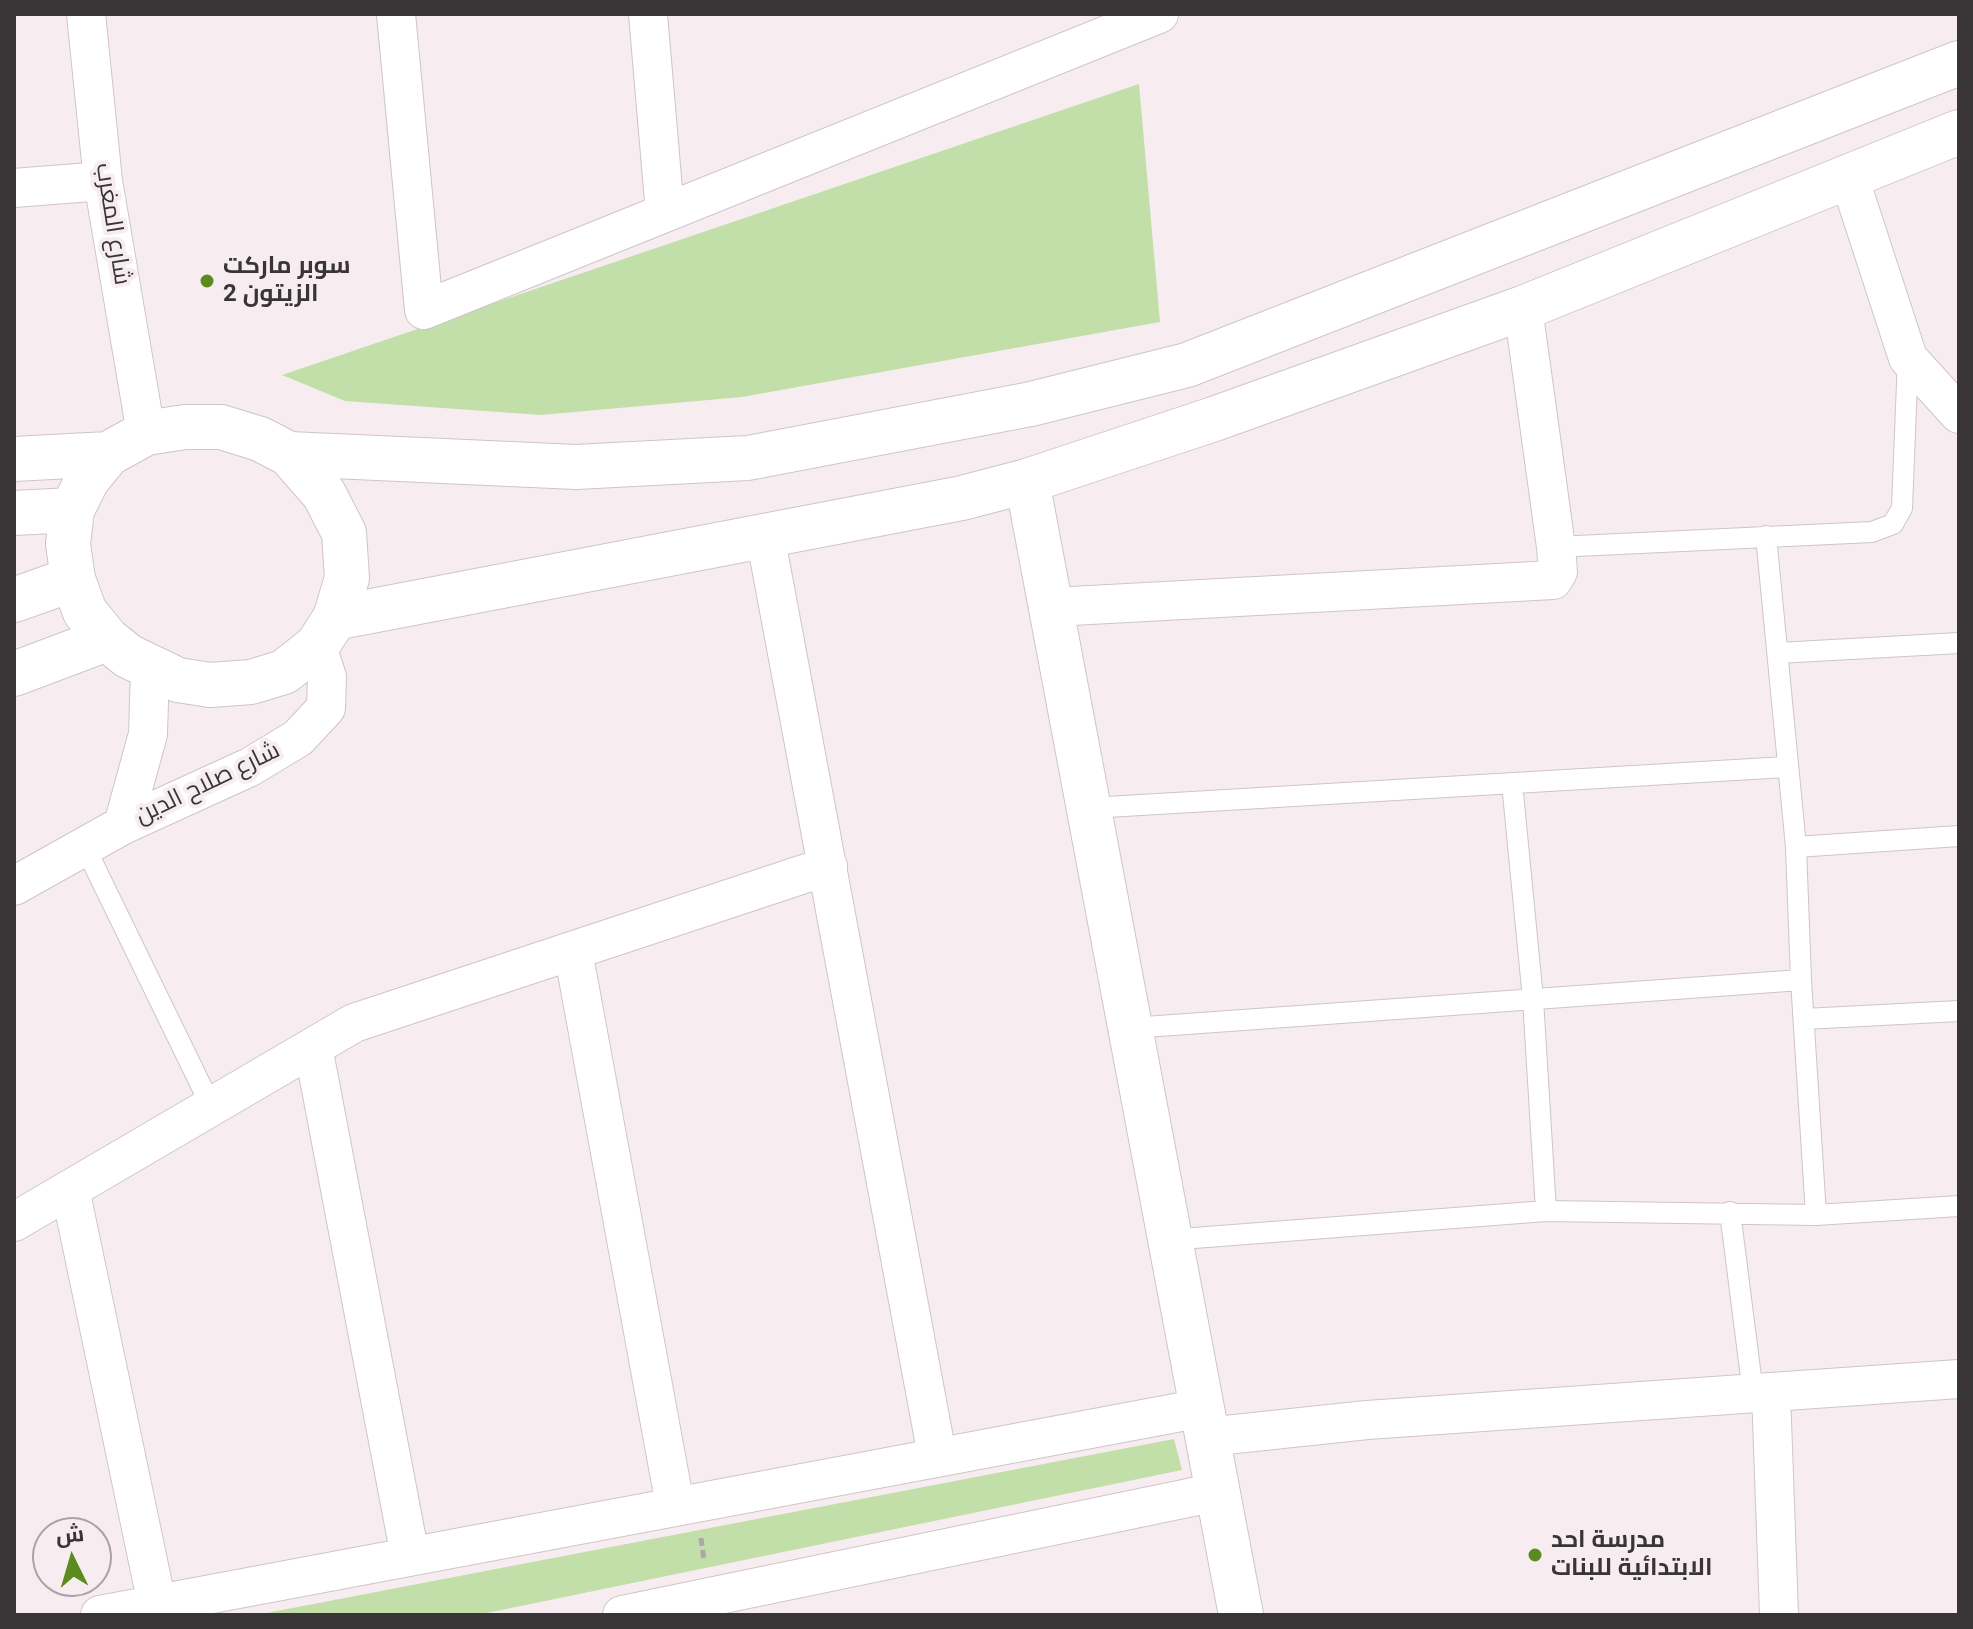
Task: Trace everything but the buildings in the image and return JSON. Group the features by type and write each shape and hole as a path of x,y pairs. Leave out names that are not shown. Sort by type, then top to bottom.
{"main road":[{"path":"289,454 576,467 748,458 1031,404 1187,365 1959,63"},
{"path":"326,632 765,535 962,498 1027,481 1214,419 1523,308 1848,174 1959,132"},
{"path":"185,427 221,427 260,439 289,454 324,494 344,533 347,578 326,632 284,672 251,682 210,685 178,680 150,670 107,639 85,612 73,579 68,544 72,510 87,480 108,454 146,433 185,427"},
{"path":"14,459 108,454"},
{"path":"1027,481 1241,1615"},
{"path":"14,513 72,510"},
{"path":"14,600 73,579"},
{"path":"14,674 107,639"}],"street":[{"name":"شارع المغرب","path":"86,14 103,181 146,433"},
{"path":"396,14 424,310 1159,14"},
{"path":"648,14 665,213"},
{"path":"1848,174 1908,358 1959,414"},
{"path":"14,188 103,181"},
{"path":"1053,607 1553,580 1558,572 1556,547 1523,308"},
{"path":"765,535 937,1455"},
{"name":"شارع صلاح الدين","path":"123,825 250,767 298,738 326,708 326,632"},
{"name":"شارع صلاح الدين","path":"123,825 148,734 150,670"},
{"path":"14,886 123,825"},
{"path":"14,1222 354,1023 828,866"},
{"path":"573,951 686,1503"},
{"path":"313,1047 410,1556"},
{"path":"70,1189 157,1604"},
{"path":"100,1615 937,1455 1204,1422 1367,1420 1959,1379"},
{"path":"1762,1393 1779,1615"},
{"path":"622,1615 714,1606 1217,1492"}],"lane":[{"path":"1556,547 1872,532 1893,524 1902,508 1908,358"},
{"path":"1766,536 1796,847 1816,1215"},
{"path":"1778,653 1959,643"},
{"path":"1090,808 1786,767"},
{"path":"1512,783 1533,999 1546,1211"},
{"path":"1796,847 1959,836"},
{"path":"85,847 211,1106"},
{"path":"1131,1028 1801,980"},
{"path":"1804,1019 1959,1011"},
{"path":"1168,1240 1546,1211 1816,1215 1959,1206"},
{"path":"1730,1212 1762,1393"}],"path":[{"path":"686,1503 714,1606"}],"green space":[{"path":"1139,84 1160,322 742,397 541,415 345,401 282,375"},
{"path":"1174,1439 1182,1470 477,1615 256,1615"}],"place":[{"name":"سوبر ماركت الزيتون 2","path":"207,281"},
{"name":"مدرسة احد الابتدائية للبنات","path":"1535,1555"}]}
